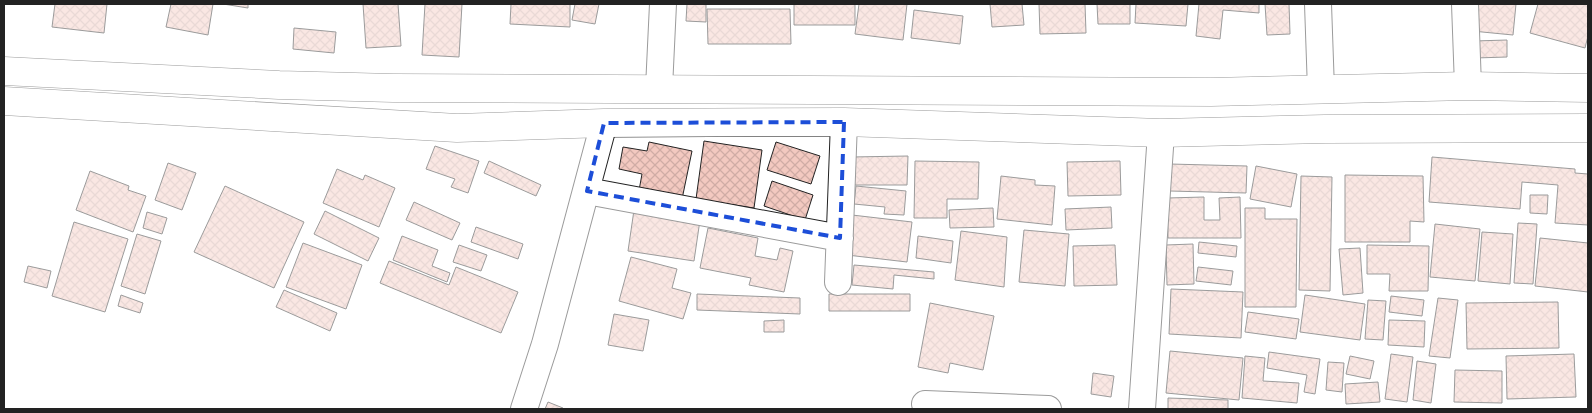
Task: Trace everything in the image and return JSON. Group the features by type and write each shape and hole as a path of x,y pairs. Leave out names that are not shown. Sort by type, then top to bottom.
{"street":[{"path":"659,88 663,4"},
{"path":"1318,4 1321,90"},
{"path":"1466,4 1468,86"},
{"path":"4,71 279,85 1211,92 1468,86 1588,88"},
{"path":"54,104 57,74"},
{"path":"4,101 457,128 604,123 844,122 1161,133 1325,129 1588,128"},
{"path":"838,282 844,122"},
{"path":"524,409 545,344 604,123"},
{"path":"1142,409 1161,133"},
{"path":"587,191 840,238"},
{"path":"926,404 1048,409"}],"highlighted area":[{"path":"844,122 840,238 587,191 604,123"}],"building":[{"path":"55,4 107,4 104,33 52,27"},
{"path":"171,4 213,4 208,35 166,27"},
{"path":"223,4 248,4 248,8"},
{"path":"363,4 398,4 401,46 366,48"},
{"path":"425,4 462,4 459,57 422,55"},
{"path":"511,4 570,4 570,27 510,24"},
{"path":"575,4 599,4 595,24 572,20"},
{"path":"687,4 706,4 706,22 686,21"},
{"path":"794,4 855,4 855,25 794,25"},
{"path":"859,4 907,4 903,40 855,34"},
{"path":"990,4 1022,4 1024,25 992,27"},
{"path":"1039,4 1085,4 1086,33 1040,34"},
{"path":"1097,4 1130,4 1130,24 1098,24"},
{"path":"1136,4 1188,4 1186,26 1135,23"},
{"path":"1199,4 1259,4 1259,13 1223,10 1220,39 1196,36"},
{"path":"1265,4 1289,4 1290,34 1267,35"},
{"path":"1475,4 1516,4 1513,35 1472,31"},
{"path":"1538,4 1588,4 1588,36 1585,48 1530,33"},
{"path":"707,9 790,9 791,44 708,44"},
{"path":"914,10 963,16 960,44 911,38"},
{"path":"294,28 336,32 334,53 293,49"},
{"path":"1507,40 1507,57 1475,58 1474,41"},
{"path":"704,141 762,150 754,208 696,199"},
{"path":"649,142 692,151 681,204 638,196 642,174 619,169 623,147 647,151"},
{"path":"776,142 820,156 811,184 767,170"},
{"path":"435,146 479,161 468,193 451,187 455,179 426,169"},
{"path":"908,156 907,185 851,185 851,157"},
{"path":"1432,157 1575,169 1575,173 1588,174 1588,225 1555,223 1558,185 1522,182 1520,209 1429,202"},
{"path":"489,161 541,185 536,196 484,173"},
{"path":"915,161 979,162 978,199 947,199 947,218 914,218"},
{"path":"1120,161 1121,195 1068,196 1067,162"},
{"path":"168,163 196,173 182,210 155,200"},
{"path":"1170,164 1247,166 1246,193 1170,191"},
{"path":"1256,166 1297,174 1291,207 1250,199"},
{"path":"337,169 363,180 365,175 395,188 379,227 323,203"},
{"path":"90,171 129,186 128,190 146,196 133,232 76,210"},
{"path":"1345,175 1423,176 1424,222 1410,221 1410,242 1345,242"},
{"path":"1001,176 1035,180 1035,185 1055,186 1052,225 997,219"},
{"path":"1301,176 1332,177 1330,291 1299,290"},
{"path":"772,181 813,195 805,220 764,206"},
{"path":"225,186 304,222 274,288 194,252"},
{"path":"856,186 906,191 904,215 884,214 885,207 854,204"},
{"path":"1530,195 1548,195 1547,214 1530,213"},
{"path":"1204,197 1204,220 1220,220 1219,198 1240,197 1241,238 1168,238 1167,198"},
{"path":"414,202 460,223 452,240 406,220"},
{"path":"1111,207 1112,228 1066,230 1065,209"},
{"path":"993,208 994,227 950,228 949,210"},
{"path":"1245,208 1265,208 1265,219 1297,219 1296,307 1245,307"},
{"path":"634,210 700,220 694,261 628,251"},
{"path":"325,211 379,238 368,261 314,234"},
{"path":"147,212 167,218 162,234 143,228"},
{"path":"852,215 912,222 907,262 847,255"},
{"path":"74,222 128,239 105,312 52,296"},
{"path":"1518,223 1537,224 1533,284 1514,283"},
{"path":"1435,224 1480,229 1475,281 1430,277"},
{"path":"476,227 523,244 518,259 471,242"},
{"path":"708,228 758,238 755,256 777,260 780,248 793,251 784,292 749,285 751,278 700,268"},
{"path":"1024,230 1069,234 1065,286 1019,282"},
{"path":"961,231 1007,237 1004,287 955,280"},
{"path":"1482,232 1513,234 1510,284 1478,281"},
{"path":"137,234 161,241 145,294 121,286"},
{"path":"402,236 438,250 432,266 450,273 447,282 393,260"},
{"path":"918,236 953,241 951,263 916,258"},
{"path":"1540,238 1588,243 1588,292 1535,286"},
{"path":"1199,242 1237,246 1236,257 1198,253"},
{"path":"303,243 362,265 346,309 286,287"},
{"path":"1193,244 1194,284 1167,285 1166,245"},
{"path":"459,245 487,255 481,271 453,262"},
{"path":"1115,245 1117,285 1074,286 1073,246"},
{"path":"1367,245 1429,246 1428,291 1389,291 1390,274 1367,274"},
{"path":"1360,248 1363,293 1343,295 1339,249"},
{"path":"631,257 677,269 672,288 691,293 683,319 619,301"},
{"path":"389,261 449,285 456,267 518,292 501,333 380,283"},
{"path":"854,265 934,272 934,279 894,275 893,289 852,285"},
{"path":"28,266 51,271 47,288 24,282"},
{"path":"1198,267 1233,271 1231,285 1196,281"},
{"path":"1171,289 1243,292 1241,338 1169,334"},
{"path":"284,290 337,313 330,331 276,307"},
{"path":"697,294 800,298 800,314 697,310"},
{"path":"829,294 910,294 910,311 829,311"},
{"path":"121,295 143,303 140,313 118,306"},
{"path":"1305,295 1365,304 1360,340 1300,332"},
{"path":"1391,296 1424,300 1422,316 1389,312"},
{"path":"1438,298 1458,300 1450,358 1429,356"},
{"path":"1368,300 1386,301 1383,340 1365,339"},
{"path":"1558,302 1559,348 1467,349 1466,303"},
{"path":"930,303 994,316 983,370 950,363 948,373 918,367"},
{"path":"1248,312 1299,319 1296,339 1245,332"},
{"path":"614,314 649,320 643,351 608,345"},
{"path":"784,320 784,332 764,332 764,321"},
{"path":"1389,320 1425,321 1424,347 1388,345"},
{"path":"1170,351 1243,358 1239,400 1166,393"},
{"path":"1269,352 1320,359 1315,394 1304,392 1307,375 1267,368"},
{"path":"1391,354 1413,357 1407,402 1385,399"},
{"path":"1574,354 1576,397 1507,399 1506,356"},
{"path":"1245,356 1265,358 1263,381 1299,383 1297,403 1242,398"},
{"path":"1350,356 1374,361 1370,379 1346,374"},
{"path":"1417,361 1436,364 1431,403 1413,400"},
{"path":"1328,362 1344,363 1342,392 1326,390"},
{"path":"1455,370 1502,371 1502,403 1454,402"},
{"path":"1093,373 1114,376 1111,397 1091,394"},
{"path":"1378,382 1380,402 1346,404 1345,384"},
{"path":"1168,398 1228,400 1228,409 1168,409"},
{"path":"548,402 563,408 563,409 545,409"}]}
